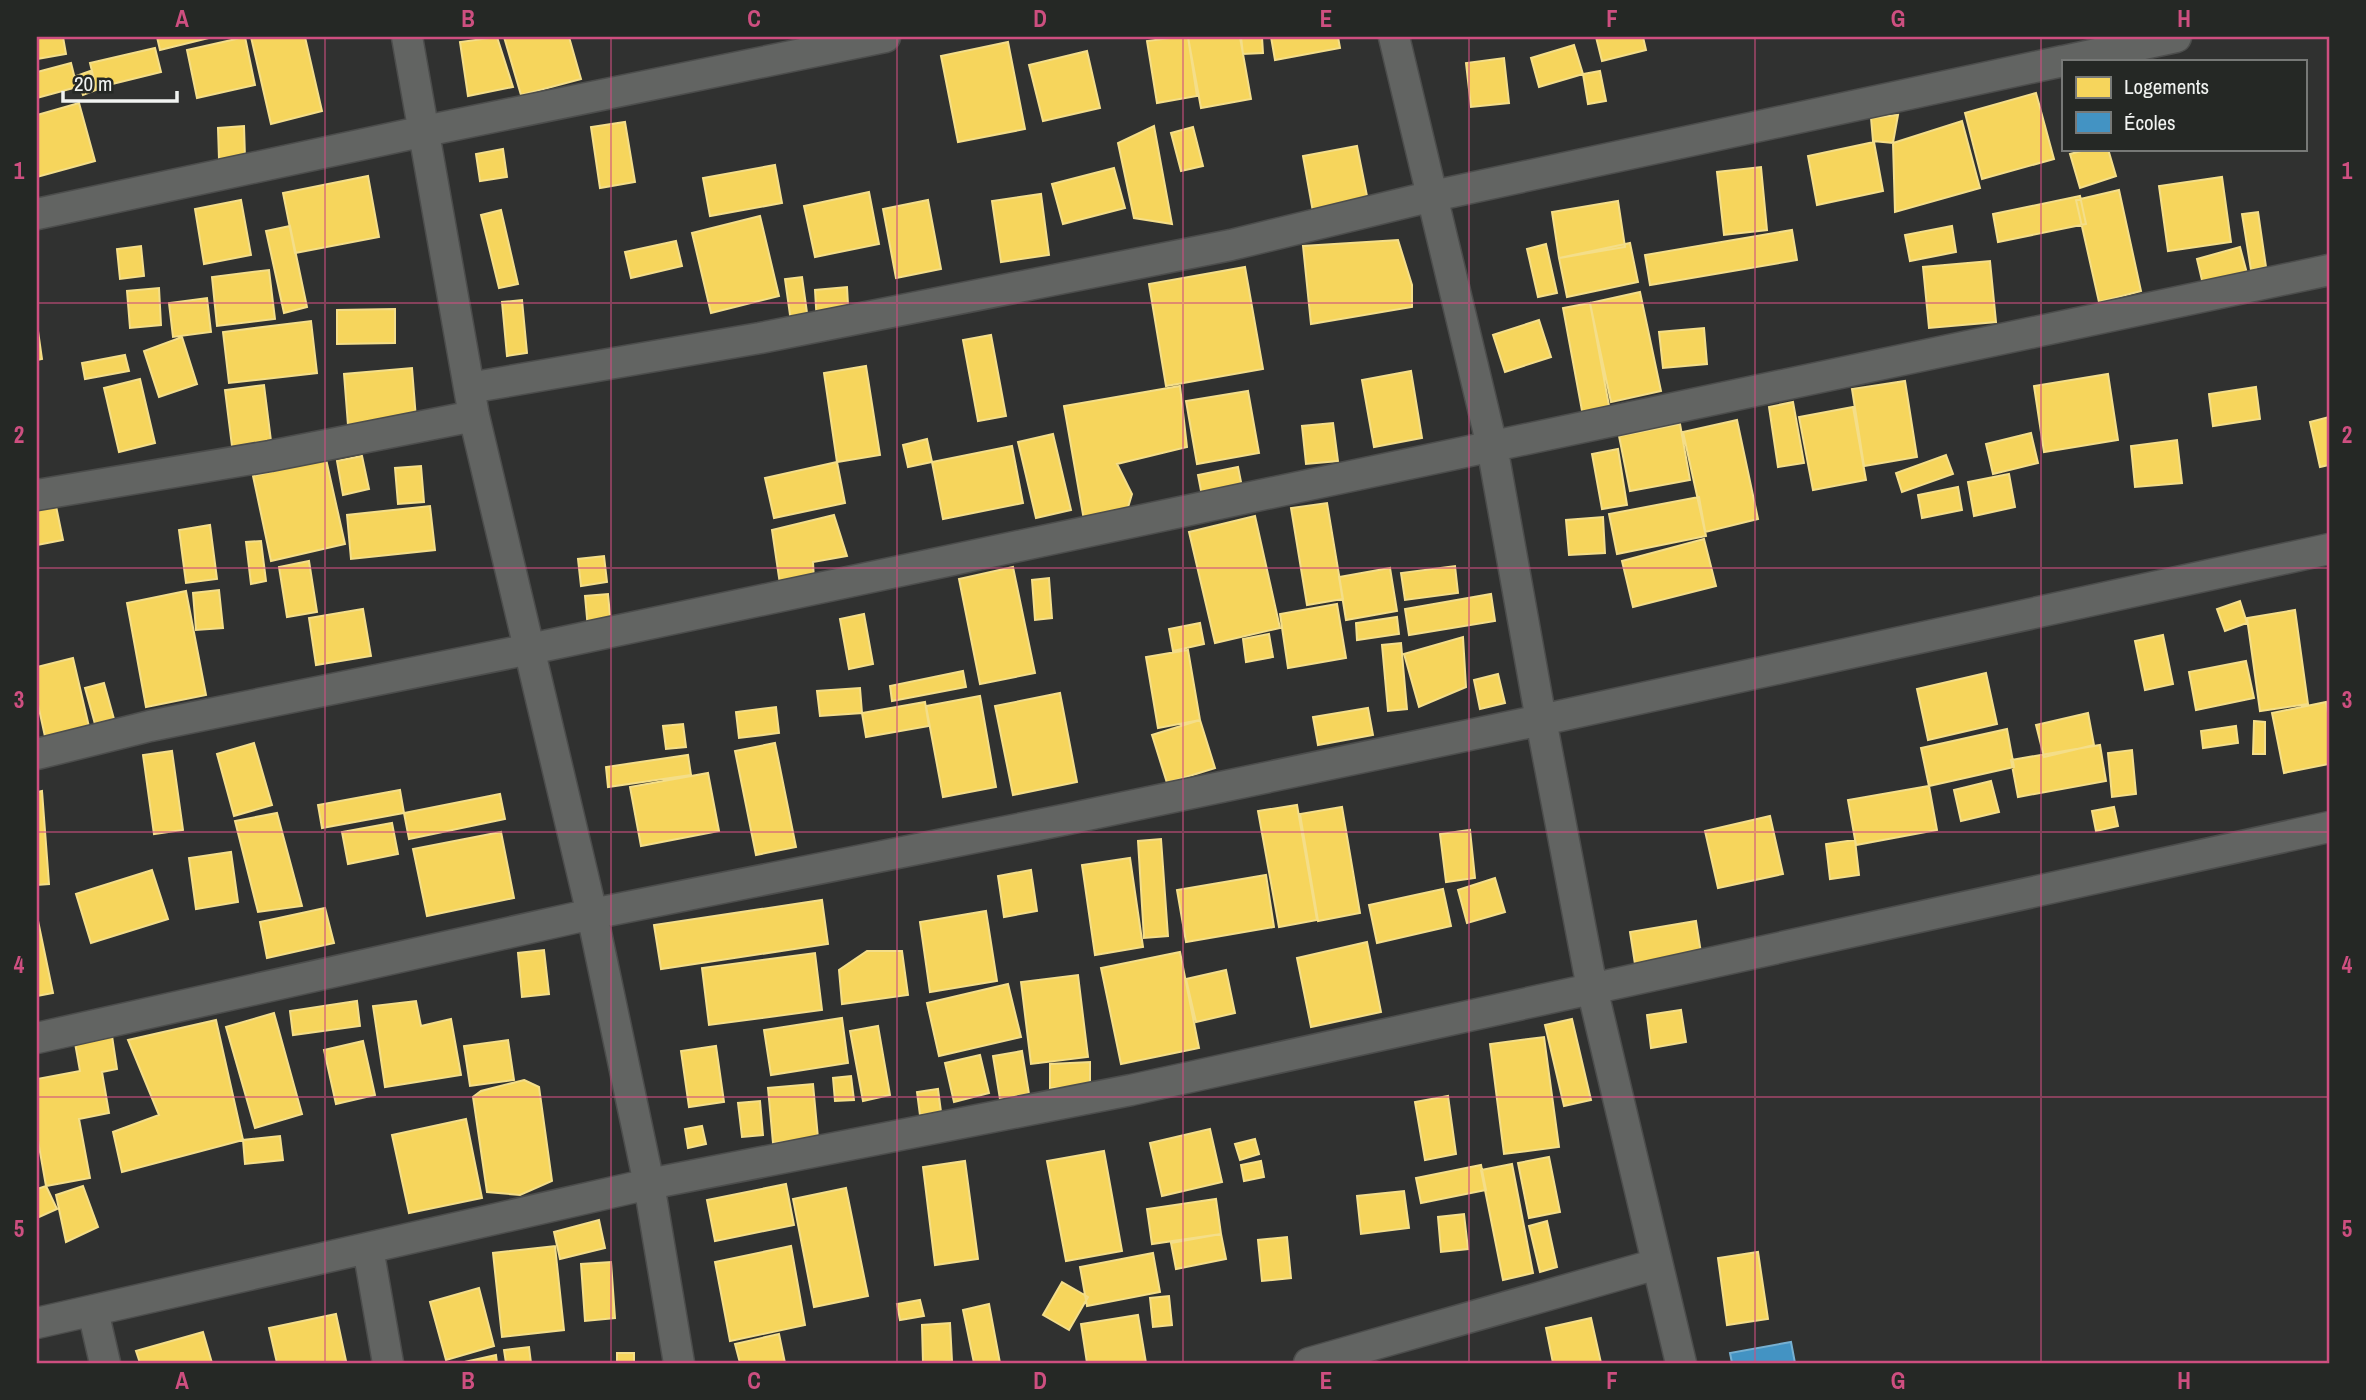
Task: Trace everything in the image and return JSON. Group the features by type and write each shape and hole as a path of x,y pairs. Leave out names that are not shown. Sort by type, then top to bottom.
{"street":[{"path":"407,37 471,402 593,914 649,1184 679,1363"},
{"path":"37,214 885,37"},
{"path":"1394,37 1492,446 1592,988 1681,1363"},
{"path":"2069,60 2176,37"},
{"path":"37,495 270,456 471,402 760,338 1218,248 1433,196 2062,61"},
{"path":"37,754 150,726 530,649 2329,270"},
{"path":"37,1038 593,914 1541,720 2329,549"},
{"path":"37,1323 649,1184 1131,1090 2329,827"},
{"path":"368,1248 388,1363"},
{"path":"1309,1363 1657,1264"},
{"path":"93,1311 105,1363"}],"building: Logements":[{"path":"37,37 63,37 66,54 37,59"},
{"path":"157,37 209,37 209,38 160,50"},
{"path":"245,37 255,85 197,98 187,50"},
{"path":"251,37 305,37 322,111 271,124"},
{"path":"497,37 513,87 468,96 460,42"},
{"path":"504,37 569,37 581,79 521,95"},
{"path":"1188,37 1197,96 1157,103 1147,41"},
{"path":"1188,37 1240,37 1251,99 1201,108"},
{"path":"1241,37 1262,37 1263,53 1243,54"},
{"path":"1271,37 1338,37 1340,48 1275,60"},
{"path":"1596,37 1643,37 1646,50 1602,61"},
{"path":"1008,42 1025,129 958,142 941,56"},
{"path":"1574,45 1583,74 1539,87 1531,58"},
{"path":"155,48 161,72 96,88 90,63"},
{"path":"1087,51 1100,108 1043,121 1029,65"},
{"path":"1504,58 1509,103 1471,107 1466,63"},
{"path":"71,63 77,87 37,98 37,72"},
{"path":"90,71 96,90 83,95 76,76"},
{"path":"1600,71 1606,101 1588,104 1583,74"},
{"path":"2036,93 2054,159 1982,179 1965,113"},
{"path":"79,103 95,161 37,177 37,115"},
{"path":"1898,115 1893,143 1873,141 1871,118"},
{"path":"1962,121 1980,188 1895,212 1893,143"},
{"path":"625,122 635,182 600,188 591,127"},
{"path":"244,126 245,158 219,159 218,128"},
{"path":"1154,126 1172,224 1134,218 1118,143"},
{"path":"1193,127 1203,166 1181,171 1171,133"},
{"path":"1874,142 1883,191 1817,205 1808,156"},
{"path":"1357,146 1368,201 1313,212 1303,156"},
{"path":"503,149 507,177 480,181 476,154"},
{"path":"2085,150 2108,150 2116,176 2080,188 2070,154"},
{"path":"775,165 782,203 710,216 703,178"},
{"path":"1761,167 1767,230 1724,235 1717,172"},
{"path":"1114,168 1125,208 1063,224 1052,184"},
{"path":"368,176 379,237 295,253 283,193"},
{"path":"2222,177 2231,242 2168,251 2159,186"},
{"path":"2119,190 2141,291 2099,302 2076,200"},
{"path":"869,192 879,244 815,257 804,206"},
{"path":"1041,194 1049,255 1001,262 992,201"},
{"path":"2080,196 2086,224 1998,242 1993,214"},
{"path":"241,200 251,255 204,264 195,209"},
{"path":"928,200 941,269 896,278 883,209"},
{"path":"1618,201 1625,247 1559,258 1552,212"},
{"path":"501,210 518,284 499,288 481,215"},
{"path":"2258,212 2266,267 2251,270 2242,214"},
{"path":"760,216 779,296 711,313 692,233"},
{"path":"290,226 307,307 284,313 266,231"},
{"path":"1952,226 1956,252 1910,261 1905,235"},
{"path":"1792,230 1797,260 1650,285 1645,255"},
{"path":"1398,240 1412,285 1412,307 1311,324 1303,246"},
{"path":"676,241 682,266 631,278 625,252"},
{"path":"1630,243 1638,282 1567,297 1559,258"},
{"path":"1546,244 1557,293 1538,297 1527,249"},
{"path":"141,246 144,276 120,279 117,249"},
{"path":"2240,247 2249,281 2205,293 2197,259"},
{"path":"1990,261 1996,322 1929,328 1923,267"},
{"path":"1245,267 1263,369 1166,386 1149,284"},
{"path":"269,270 275,319 217,326 212,277"},
{"path":"802,277 808,320 791,322 785,279"},
{"path":"847,287 849,322 817,324 815,290"},
{"path":"159,288 161,325 130,328 127,291"},
{"path":"1640,292 1661,391 1611,402 1590,303"},
{"path":"207,298 211,332 173,337 169,303"},
{"path":"522,300 527,353 507,356 502,302"},
{"path":"1590,303 1610,411 1583,416 1563,308"},
{"path":"395,309 395,343 337,344 337,310"},
{"path":"1539,320 1551,357 1505,372 1493,335"},
{"path":"311,321 317,373 229,383 223,332"},
{"path":"37,324 42,359 37,360"},
{"path":"1704,328 1707,364 1663,368 1659,332"},
{"path":"991,335 1006,416 978,421 963,340"},
{"path":"182,337 197,384 159,397 144,351"},
{"path":"125,355 129,371 85,379 82,363"},
{"path":"866,366 880,455 837,462 824,373"},
{"path":"412,368 416,419 348,425 344,374"},
{"path":"1411,371 1422,438 1374,447 1362,380"},
{"path":"2108,374 2118,440 2044,452 2034,386"},
{"path":"140,379 155,443 119,452 104,388"},
{"path":"1905,381 1917,457 1864,466 1852,389"},
{"path":"264,385 272,449 233,454 225,390"},
{"path":"1180,386 1187,447 1117,464 1132,494 1123,524 1085,526 1064,406"},
{"path":"2256,387 2260,419 2213,426 2209,394"},
{"path":"1248,391 1259,453 1197,464 1186,401"},
{"path":"1793,402 1804,463 1778,467 1769,407"},
{"path":"1853,407 1866,480 1813,490 1799,417"},
{"path":"2329,417 2329,465 2320,467 2310,422"},
{"path":"1737,420 1758,519 1705,532 1683,432"},
{"path":"1333,423 1338,461 1306,464 1302,426"},
{"path":"1680,424 1690,480 1630,491 1619,436"},
{"path":"2031,433 2038,463 1993,474 1986,444"},
{"path":"1053,434 1071,510 1036,518 1018,442"},
{"path":"927,439 932,462 908,467 903,445"},
{"path":"2177,440 2182,483 2135,487 2131,446"},
{"path":"1012,446 1023,503 943,519 932,462"},
{"path":"1618,449 1627,505 1602,509 1592,454"},
{"path":"1946,455 1953,474 1902,492 1896,473"},
{"path":"362,456 369,489 343,495 337,461"},
{"path":"326,459 345,544 271,561 253,476"},
{"path":"837,462 845,503 774,518 765,478"},
{"path":"421,466 424,502 398,504 395,468"},
{"path":"1238,467 1242,487 1202,496 1198,475"},
{"path":"2009,474 2015,507 1974,516 1968,482"},
{"path":"1958,487 1962,510 1922,518 1918,495"},
{"path":"1699,497 1706,536 1617,554 1609,514"},
{"path":"1327,503 1343,599 1307,605 1291,508"},
{"path":"56,506 63,540 37,545 37,510"},
{"path":"430,506 435,550 351,559 347,515"},
{"path":"834,515 847,556 813,562 814,580 781,591 772,530"},
{"path":"1255,516 1280,628 1215,643 1189,532"},
{"path":"1603,517 1605,553 1569,555 1566,520"},
{"path":"210,525 217,579 186,583 179,530"},
{"path":"1704,539 1716,586 1633,607 1622,561"},
{"path":"261,541 266,581 251,584 246,542"},
{"path":"604,556 607,582 581,586 578,559"},
{"path":"309,561 317,612 287,617 279,567"},
{"path":"1455,566 1458,593 1405,600 1401,573"},
{"path":"1013,567 1035,673 980,684 959,579"},
{"path":"1390,568 1397,611 1346,620 1339,577"},
{"path":"1049,578 1052,618 1035,620 1032,580"},
{"path":"219,590 223,628 196,630 193,593"},
{"path":"186,591 206,695 146,707 127,603"},
{"path":"608,594 611,626 588,629 585,596"},
{"path":"1491,594 1495,621 1409,635 1405,609"},
{"path":"2240,601 2247,623 2225,631 2217,609"},
{"path":"1337,604 1346,658 1288,668 1280,614"},
{"path":"363,609 371,656 316,665 309,618"},
{"path":"2295,610 2308,704 2260,711 2247,618"},
{"path":"864,614 873,664 849,669 840,619"},
{"path":"1397,617 1399,634 1357,640 1356,623"},
{"path":"1200,623 1204,644 1173,651 1169,629"},
{"path":"1269,634 1273,657 1246,662 1243,639"},
{"path":"2163,635 2173,684 2145,690 2135,641"},
{"path":"1463,637 1466,687 1419,707 1404,654"},
{"path":"1401,643 1407,709 1388,711 1382,645"},
{"path":"1188,650 1200,720 1158,728 1146,657"},
{"path":"73,658 90,731 46,741 37,700 37,667"},
{"path":"2246,661 2254,698 2196,710 2189,672"},
{"path":"963,671 966,687 892,701 890,686"},
{"path":"1986,673 1997,724 1928,740 1917,689"},
{"path":"1498,674 1505,703 1480,709 1474,680"},
{"path":"104,683 114,719 95,724 85,688"},
{"path":"860,688 862,713 820,716 817,691"},
{"path":"1060,693 1077,782 1013,795 995,706"},
{"path":"980,696 996,787 943,797 926,706"},
{"path":"925,702 929,726 866,737 862,713"},
{"path":"2326,702 2329,719 2329,764 2284,773 2272,713"},
{"path":"776,707 779,733 739,738 736,712"},
{"path":"1368,708 1373,735 1318,745 1313,717"},
{"path":"2088,713 2094,745 2044,757 2036,725"},
{"path":"1200,720 1215,768 1167,783 1152,735"},
{"path":"2254,721 2265,722 2265,754 2253,754"},
{"path":"683,724 686,747 666,749 663,726"},
{"path":"2236,726 2238,743 2203,748 2201,731"},
{"path":"2007,729 2014,767 1929,786 1921,748"},
{"path":"254,743 272,805 234,816 217,754"},
{"path":"775,743 796,847 756,855 735,751"},
{"path":"2100,745 2106,781 2018,797 2011,760"},
{"path":"2132,750 2136,794 2112,797 2108,753"},
{"path":"172,751 183,830 154,834 143,755"},
{"path":"688,755 691,775 608,787 606,767"},
{"path":"708,773 719,831 641,846 630,787"},
{"path":"1991,781 1999,812 1961,821 1954,790"},
{"path":"1929,786 1937,830 1856,845 1848,800"},
{"path":"400,790 404,813 322,828 318,805"},
{"path":"42,791 49,884 37,885 37,792"},
{"path":"500,794 505,819 409,839 404,813"},
{"path":"1297,805 1317,920 1279,927 1258,811"},
{"path":"1342,807 1360,913 1318,921 1300,814"},
{"path":"2114,807 2118,826 2096,831 2092,811"},
{"path":"277,813 302,906 258,912 235,821"},
{"path":"1770,816 1783,874 1718,888 1705,831"},
{"path":"392,823 398,854 348,864 342,832"},
{"path":"1470,830 1475,878 1446,882 1440,834"},
{"path":"501,832 514,898 427,916 413,849"},
{"path":"1161,839 1168,936 1144,938 1138,841"},
{"path":"1855,840 1859,875 1830,879 1826,844"},
{"path":"231,852 238,902 196,909 189,858"},
{"path":"1130,858 1143,947 1095,955 1082,865"},
{"path":"152,870 168,919 91,943 76,894"},
{"path":"1031,870 1037,911 1004,917 998,876"},
{"path":"1266,875 1274,927 1186,942 1177,890"},
{"path":"1495,878 1505,912 1467,923 1458,890"},
{"path":"1443,889 1451,926 1377,943 1369,905"},
{"path":"822,900 828,944 661,969 654,925"},
{"path":"325,908 334,943 267,958 260,922"},
{"path":"986,911 997,981 930,992 920,922"},
{"path":"37,916 53,993 37,996"},
{"path":"1696,921 1701,953 1635,964 1630,932"},
{"path":"1367,942 1381,1012 1311,1027 1297,958"},
{"path":"544,950 549,994 522,997 518,953"},
{"path":"867,951 902,951 908,995 842,1004 839,970"},
{"path":"1180,952 1199,1048 1121,1064 1101,968"},
{"path":"815,953 822,1010 709,1025 702,968"},
{"path":"1226,970 1235,1013 1196,1022 1186,979"},
{"path":"1078,975 1088,1057 1031,1064 1021,982"},
{"path":"1008,984 1021,1037 939,1056 927,1003"},
{"path":"357,1001 360,1026 293,1035 290,1011"},
{"path":"416,1001 421,1026 451,1019 461,1075 385,1087 373,1006"},
{"path":"1681,1010 1686,1042 1651,1048 1647,1015"},
{"path":"274,1013 302,1114 255,1128 226,1027"},
{"path":"842,1018 848,1063 771,1075 764,1030"},
{"path":"1572,1019 1591,1100 1564,1106 1545,1025"},
{"path":"216,1020 243,1140 122,1172 113,1132 159,1115 128,1040"},
{"path":"878,1026 890,1095 863,1101 850,1031"},
{"path":"112,1036 117,1069 102,1072 109,1113 79,1119 90,1178 46,1186 37,1135 37,1079 80,1071 75,1043"},
{"path":"1544,1037 1559,1147 1504,1154 1490,1044"},
{"path":"508,1040 514,1080 470,1086 464,1046"},
{"path":"363,1041 375,1095 336,1104 324,1050"},
{"path":"716,1046 724,1102 689,1107 681,1051"},
{"path":"1022,1051 1029,1094 1000,1099 993,1056"},
{"path":"980,1055 989,1093 954,1102 945,1063"},
{"path":"1090,1062 1090,1087 1050,1088 1050,1064"},
{"path":"851,1076 854,1100 835,1101 833,1078"},
{"path":"524,1080 539,1087 552,1181 520,1195 487,1192 473,1097 481,1091"},
{"path":"813,1084 818,1138 773,1143 768,1088"},
{"path":"938,1089 941,1112 920,1115 917,1092"},
{"path":"1448,1096 1456,1154 1425,1160 1415,1102"},
{"path":"760,1101 763,1135 742,1137 738,1103"},
{"path":"466,1119 482,1198 409,1213 392,1135"},
{"path":"702,1126 706,1144 688,1148 685,1129"},
{"path":"1210,1129 1222,1182 1162,1196 1150,1143"},
{"path":"280,1136 283,1160 245,1164 243,1140"},
{"path":"1255,1139 1259,1154 1240,1160 1235,1144"},
{"path":"1104,1151 1122,1251 1066,1261 1047,1161"},
{"path":"1549,1157 1560,1212 1529,1218 1518,1163"},
{"path":"965,1161 978,1259 935,1265 923,1167"},
{"path":"1261,1161 1264,1177 1244,1181 1241,1165"},
{"path":"1512,1164 1533,1273 1503,1280 1481,1170"},
{"path":"1481,1165 1486,1190 1421,1203 1416,1178"},
{"path":"786,1184 794,1225 715,1241 707,1200"},
{"path":"46,1186 57,1209 37,1218 37,1189"},
{"path":"83,1186 98,1227 66,1242 56,1195"},
{"path":"846,1188 868,1296 814,1307 793,1199"},
{"path":"1404,1191 1409,1228 1361,1234 1357,1196"},
{"path":"1216,1199 1221,1234 1152,1244 1147,1209"},
{"path":"1464,1214 1468,1249 1441,1252 1438,1217"},
{"path":"599,1220 605,1248 560,1259 554,1232"},
{"path":"1547,1221 1557,1267 1540,1272 1529,1226"},
{"path":"1221,1234 1226,1259 1176,1269 1171,1243"},
{"path":"1287,1237 1291,1278 1262,1281 1258,1240"},
{"path":"555,1246 564,1330 502,1337 493,1253"},
{"path":"791,1246 805,1325 730,1341 715,1262"},
{"path":"1758,1252 1768,1319 1727,1325 1718,1258"},
{"path":"1153,1253 1160,1292 1087,1306 1080,1267"},
{"path":"611,1262 615,1318 585,1321 581,1264"},
{"path":"1062,1282 1088,1297 1069,1330 1043,1315"},
{"path":"479,1288 494,1346 446,1360 430,1302"},
{"path":"1169,1296 1172,1325 1153,1327 1150,1298"},
{"path":"920,1300 924,1316 900,1320 897,1304"},
{"path":"989,1304 1000,1363 974,1363 963,1310"},
{"path":"336,1314 346,1361 277,1363 269,1328"},
{"path":"1138,1315 1146,1363 1087,1363 1081,1324"},
{"path":"1591,1318 1601,1363 1553,1363 1546,1328"},
{"path":"950,1323 952,1361 923,1363 922,1325"},
{"path":"203,1332 212,1363 140,1363 136,1351"},
{"path":"779,1334 785,1363 740,1363 735,1344"},
{"path":"529,1347 531,1363 506,1363 504,1350"},
{"path":"617,1353 634,1353 634,1363 617,1363"},
{"path":"496,1355 497,1363 460,1363"}],"building: Écoles":[{"path":"1791,1342 1795,1363 1732,1363 1730,1353"}]}
